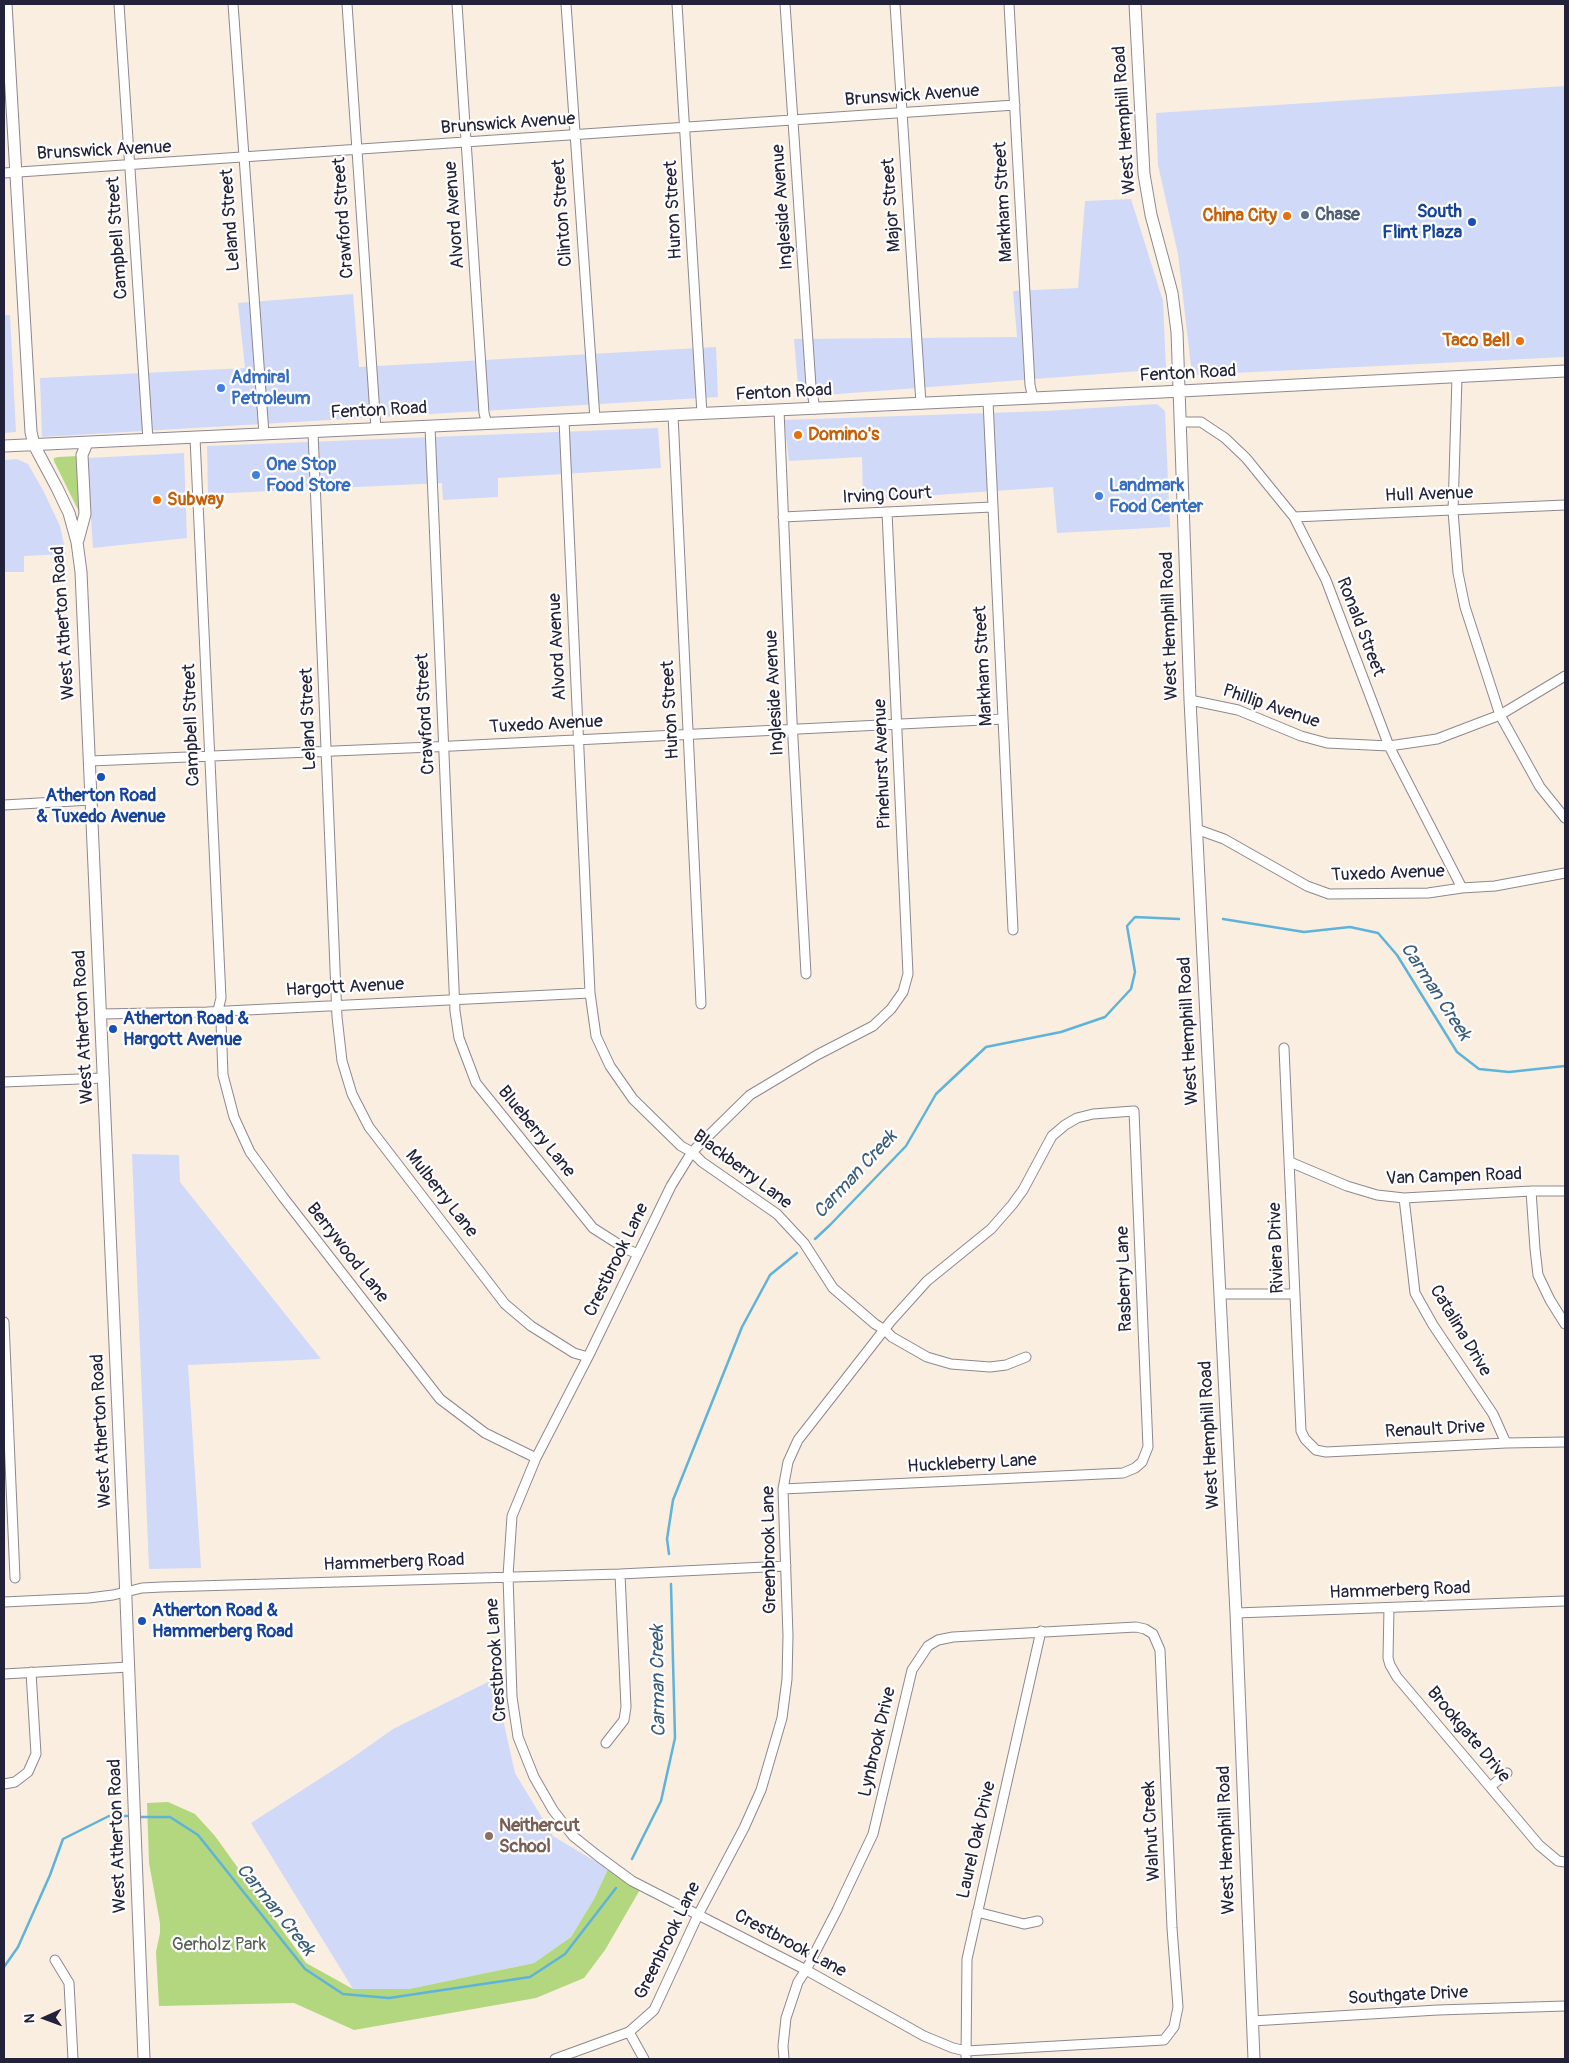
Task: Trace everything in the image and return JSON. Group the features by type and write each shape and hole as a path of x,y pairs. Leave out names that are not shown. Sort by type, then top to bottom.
{"street":[{"name":"West Atherton Road","path":"6,4 31,432 34,445 64,501 78,542 81,572 126,1592 144,2059"},
{"name":"Campbell Street","path":"119,4 148,440"},
{"name":"Leland Street","path":"233,4 264,434"},
{"name":"Crawford Street","path":"347,4 376,429"},
{"name":"Alvord Avenue","path":"457,4 484,413 487,424"},
{"name":"Clinton Street","path":"566,4 595,419"},
{"name":"Huron Street","path":"676,4 702,414"},
{"name":"Ingleside Avenue","path":"785,4 811,386 815,409"},
{"name":"Major Street","path":"895,4 922,404"},
{"name":"Markham Street","path":"1009,4 1030,385 1033,398"},
{"name":"West Hemphill Road","path":"1135,4 1144,174 1151,214 1172,293 1177,332 1190,700 1221,1294 1254,2059"},
{"name":"Brunswick Avenue","path":"4,173 1015,105"},
{"name":"Fenton Road","path":"4,446 1179,392 1565,372"},
{"path":"1457,377 1452,488 1458,572 1465,607 1500,715 1540,787 1565,818"},
{"name":"Markham Street","path":"988,401 1013,930"},
{"name":"Ingleside Avenue","path":"779,410 792,729 806,974"},
{"name":"Huron Street","path":"673,415 701,1004"},
{"name":"Alvord Avenue","path":"564,420 590,993"},
{"name":"Ronald Street","path":"1181,422 1201,422 1225,438 1246,458 1294,517 1326,580 1390,746 1462,888"},
{"name":"Crawford Street","path":"430,427 456,999"},
{"name":"Leland Street","path":"313,432 338,1005"},
{"name":"Campbell Street","path":"195,438 221,998 218,1010"},
{"path":"78,542 85,514 82,455 87,442"},
{"name":"Hull Avenue","path":"1294,517 1565,505"},
{"name":"Irving Court","path":"783,517 992,507"},
{"name":"Pinehurst Avenue","path":"888,512 908,974 903,992 890,1009"},
{"name":"Phillip Avenue","path":"1190,700 1238,710 1301,736 1327,743 1390,746 1437,739 1500,715 1565,676"},
{"name":"Tuxedo Avenue","path":"90,761 326,752 1003,718"},
{"path":"4,805 91,800"},
{"name":"Tuxedo Avenue","path":"1196,829 1224,839 1307,886 1329,894 1428,893 1495,886 1565,873"},
{"name":"Hargott Avenue","path":"101,1014 590,993"},
{"name":"Blackberry Lane","path":"590,993 596,1036 610,1066 633,1098 681,1146 778,1214 804,1243 834,1288 875,1324 892,1337 927,1357 951,1364 990,1368 1006,1365 1026,1357"},
{"name":"Blueberry Lane","path":"456,999 455,1011 459,1038 476,1083 593,1228 626,1249 638,1254"},
{"name":"Mulberry Lane","path":"338,1005 342,1061 352,1094 369,1127 506,1304 531,1326 574,1353 588,1357"},
{"name":"Crestbrook Lane","path":"890,1009 872,1026 817,1055 750,1095 692,1152 670,1186 588,1357 536,1458 512,1516 508,1576 512,1697 518,1737 534,1777 553,1810 574,1836 598,1856 632,1880 806,1970 924,2036 966,2055 1164,2040 1174,2027"},
{"name":"Berrywood Lane","path":"218,1010 221,1021 223,1075 234,1117 250,1152 283,1198 440,1399 485,1433 536,1458"},
{"name":"Riviera Drive","path":"1284,1048 1300,1431 1309,1444"},
{"path":"4,1082 104,1078"},
{"name":"Greenbrook Lane","path":"555,2059 629,2032 654,2010 698,1914 744,1828 761,1790 782,1718 788,1670 783,1489 788,1462 798,1440 891,1321 927,1281 992,1229 1023,1190 1052,1136 1077,1118 1093,1114 1134,1111"},
{"name":"Rasberry Lane","path":"1134,1111 1148,1447"},
{"name":"Van Campen Road","path":"1290,1162 1347,1186 1377,1195 1404,1198 1565,1191"},
{"path":"1531,1191 1538,1275 1550,1300 1565,1324"},
{"name":"Catalina Drive","path":"1404,1198 1416,1293 1429,1318 1493,1414 1506,1443"},
{"path":"1221,1294 1295,1294"},
{"path":"4,1322 15,1578"},
{"name":"Renault Drive","path":"1309,1444 1316,1450 1326,1452 1565,1442"},
{"name":"Huckleberry Lane","path":"783,1489 1122,1473 1135,1468 1142,1462 1148,1447"},
{"name":"Hammerberg Road","path":"4,1602 89,1598 142,1588 162,1587 620,1574 786,1566"},
{"path":"606,1743 624,1720 626,1708 620,1574"},
{"name":"Hammerberg Road","path":"1236,1613 1565,1601"},
{"name":"Brookgate Drive","path":"1389,1608 1390,1665 1397,1677 1539,1845 1558,1861 1565,1862"},
{"name":"Lynbrook Drive","path":"784,2059 783,2046 786,2018 798,1982 806,1970 873,1834 912,1670 919,1656 928,1646 938,1640 953,1637 1136,1627 1146,1629 1153,1634"},
{"name":"Laurel Oak Drive","path":"966,2055 967,1959 1041,1631"},
{"name":"Walnut Creek","path":"1153,1634 1160,1650 1172,1918 1178,2007 1174,2027"},
{"path":"4,1674 129,1667"},
{"path":"4,1784 15,1782 28,1772 36,1754 31,1672"},
{"path":"1490,1787 1507,1773"},
{"path":"977,1912 1024,1924 1038,1921"},
{"path":"55,1960 69,1983 73,2059"},
{"name":"Southgate Drive","path":"1252,2020 1438,2010 1565,2006"},
{"path":"629,2032 644,2059"}],"shaded area":[{"name":"South Flint Plaza","path":"1565,86 1565,357 1192,375 1178,254 1158,165 1156,113"},
{"path":"1131,199 1163,301 1166,369 799,397 794,339 1017,337 1013,291 1078,288 1085,201"},
{"path":"353,294 359,367 716,347 718,397 42,437 40,378 245,368 238,303"},
{"path":"4,315 10,315 16,432 4,433"},
{"path":"1157,404 1165,411 1170,527 1057,533 1053,487 863,500 862,457 789,461 784,420 1046,411"},
{"path":"658,428 661,468 498,478 498,497 443,500 442,483 208,494 207,446"},
{"path":"184,453 187,538 93,548 87,458"},
{"path":"17,459 28,464 44,492 60,526 66,554 24,556 24,572 4,572 4,460"},
{"path":"132,1154 179,1155 180,1182 321,1359 188,1365 201,1568 149,1569"},
{"path":"494,1679 515,1773 553,1836 608,1869 594,1899 571,1937 534,1963 409,1989 353,1989 251,1823 352,1758 393,1729"}],"green space":[{"path":"79,456 80,514 54,461 54,458 58,457"},
{"name":"Gerholz Park","path":"168,1802 195,1814 215,1836 306,1963 353,1989 409,1989 534,1963 571,1937 594,1899 608,1869 641,1888 605,1950 584,1978 536,1998 354,2030 294,2003 159,2006 156,1952 160,1923 149,1863 147,1803"}],"waterway":[{"name":"Carman Creek","path":"815,1239 906,1146 936,1094 986,1047 1061,1032 1105,1017 1131,989 1135,972 1127,926 1135,917 1179,919"},
{"name":"Carman Creek","path":"1223,919 1304,932 1350,927 1378,933 1397,955 1457,1052 1479,1069 1509,1072 1565,1066"},
{"name":"Carman Creek","path":"669,1554 667,1539 673,1500 742,1327 770,1275 797,1253"},
{"name":"Carman Creek","path":"632,1859 661,1801 675,1738 671,1584"},
{"name":"Carman Creek","path":"4,1967 18,1947 50,1875 63,1839 109,1816 130,1816"},
{"name":"Carman Creek","path":"138,1817 170,1817 198,1835 305,1969 343,1994 389,1998 530,1977 565,1954 616,1888"}],"place":[{"name":"Chase","path":"1305,215"},
{"name":"China City","path":"1287,216"},
{"name":"South Flint Plaza","path":"1472,222"},
{"name":"Taco Bell","path":"1520,341"},
{"name":"Admiral Petroleum","path":"221,388"},
{"name":"Domino's","path":"798,435"},
{"name":"One Stop Food Store","path":"256,475"},
{"name":"Landmark Food Center","path":"1099,496"},
{"name":"Subway","path":"157,500"},
{"name":"Atherton Road & Tuxedo Avenue","path":"101,777"},
{"name":"Atherton Road & Hargott Avenue","path":"113,1029"},
{"name":"Atherton Road & Hammerberg Road","path":"142,1621"},
{"name":"Neithercut School","path":"489,1836"}]}
